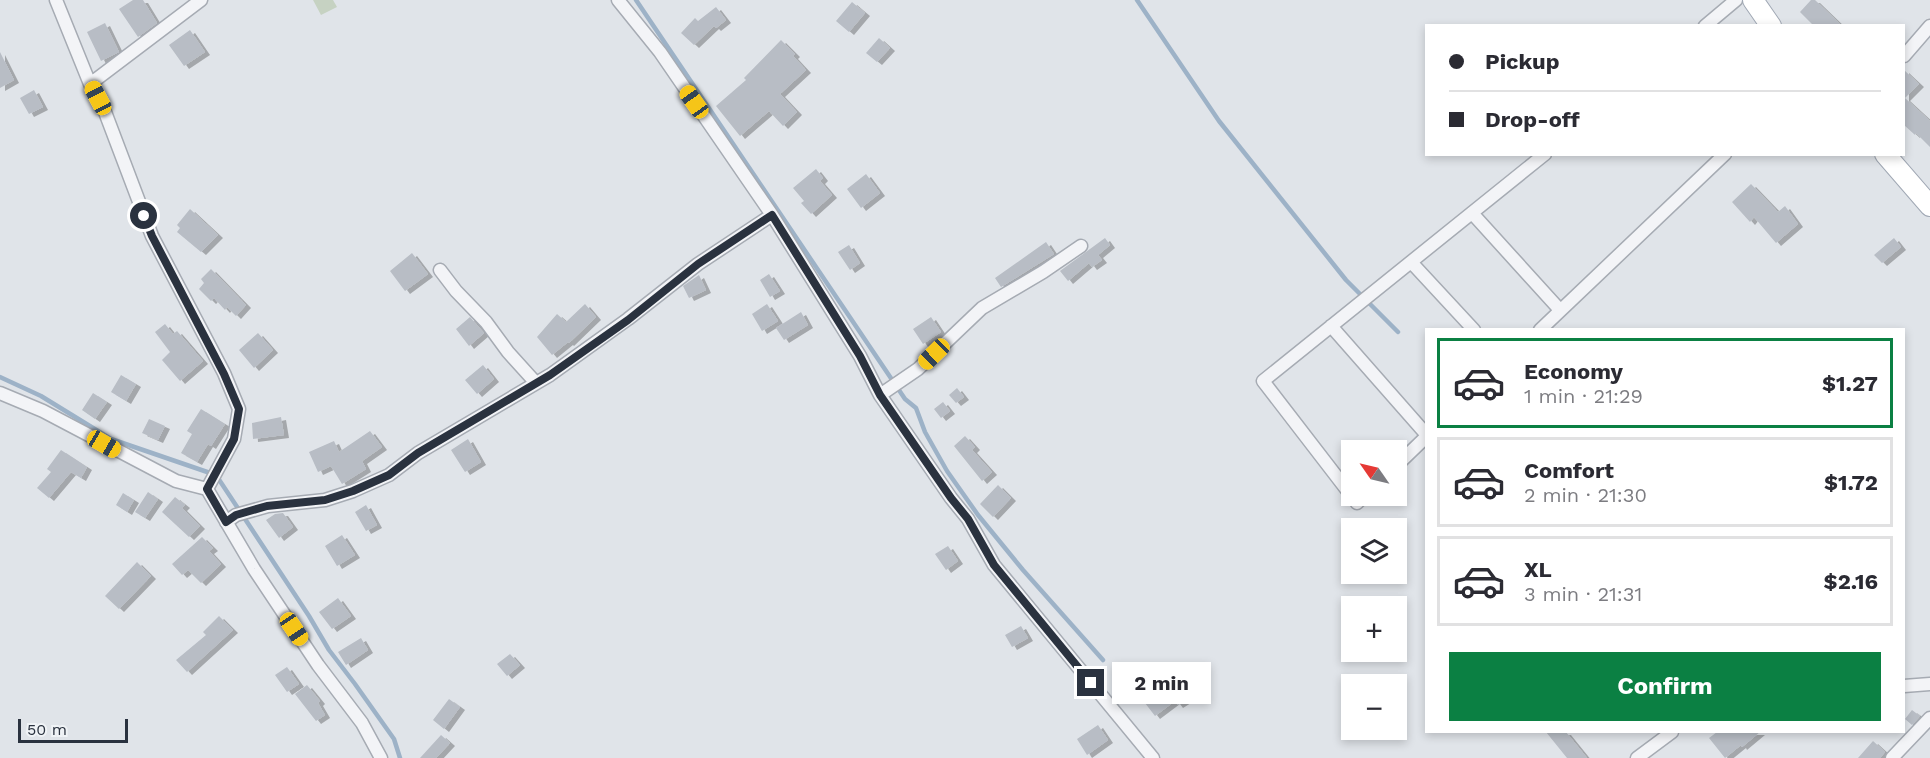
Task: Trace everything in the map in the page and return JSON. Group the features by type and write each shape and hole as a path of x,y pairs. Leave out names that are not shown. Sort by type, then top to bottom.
{"main road":[{"path":"1753,0 1770,24"},
{"path":"1887,156 1930,206"}],"street":[{"path":"56,0 90,84 105,112 152,236 224,374 239,409 234,439 207,489"},
{"path":"90,84 201,0"},
{"path":"618,0 660,52 772,215 860,356 880,395 968,519 994,565 1154,758"},
{"path":"1707,24 1736,0"},
{"path":"1905,55 1930,26"},
{"path":"1341,482 1263,381 1543,156"},
{"path":"1542,328 1723,156"},
{"path":"1472,213 1560,310"},
{"path":"226,522 236,515 267,506 325,500 353,491 381,478 418,453 550,375 596,343 698,264 772,215"},
{"path":"880,395 918,369 982,308 1081,246"},
{"path":"1412,262 1472,328"},
{"path":"440,270 536,383"},
{"path":"1331,327 1425,435"},
{"path":"0,393 43,411 176,482 207,489 259,577 318,665 362,723 381,758"},
{"path":"1407,455 1425,437"},
{"path":"1905,686 1930,684"},
{"path":"1892,758 1930,718"},
{"path":"1637,758 1671,733"}],"green space":[{"path":"313,0 333,0 337,7 321,15"}],"building":[{"path":"133,0 143,0 157,23 138,37 119,9"},
{"path":"1811,0 1815,0 1840,24 1812,24 1800,12"},
{"path":"852,2 865,13 849,32 836,21"},
{"path":"716,7 726,20 716,28 714,26 694,45 681,33 695,18 698,21"},
{"path":"105,23 119,52 101,61 87,32"},
{"path":"190,30 205,52 184,66 169,45"},
{"path":"879,38 890,48 877,62 866,53"},
{"path":"781,40 806,70 780,94 797,112 783,126 769,111 740,136 716,106 746,80 744,78"},
{"path":"0,52 14,80 0,88"},
{"path":"1905,71 1919,84 1905,98"},
{"path":"34,90 43,107 29,114 20,98"},
{"path":"1905,98 1930,121 1930,147 1916,133 1915,135 1905,126"},
{"path":"816,169 823,178 820,181 832,195 811,214 801,203 804,201 793,188"},
{"path":"866,174 880,193 861,208 847,189"},
{"path":"1751,184 1778,212 1785,206 1798,224 1776,243 1754,217 1750,222 1732,202"},
{"path":"190,209 218,235 201,252 177,232 180,228 177,225"},
{"path":"1105,238 1110,245 1098,255 1102,260 1092,267 1089,263 1068,281 1060,271"},
{"path":"1894,238 1901,247 1882,263 1874,255"},
{"path":"1046,242 1054,254 1001,287 995,278"},
{"path":"849,245 860,263 850,270 838,252"},
{"path":"412,253 428,274 405,291 390,271"},
{"path":"211,269 246,305 236,316 227,307 225,310 214,298 211,301 199,289 204,283 201,279"},
{"path":"769,274 780,291 770,297 760,280"},
{"path":"699,275 706,290 689,298 683,286"},
{"path":"585,304 596,317 569,343 552,355 537,337 557,314 566,322"},
{"path":"767,304 778,321 762,331 752,314"},
{"path":"801,312 808,325 784,340 776,328"},
{"path":"470,317 484,333 469,346 456,329"},
{"path":"931,317 941,332 923,344 913,329"},
{"path":"165,324 173,334 177,331 203,361 180,381 162,360 170,352 155,332"},
{"path":"258,333 273,350 254,368 239,350"},
{"path":"483,365 494,379 477,394 465,380"},
{"path":"121,375 136,384 126,401 111,392"},
{"path":"957,388 964,397 956,403 949,395"},
{"path":"93,393 107,402 95,419 82,410"},
{"path":"943,402 950,411 941,418 934,409"},
{"path":"201,409 225,424 211,446 208,444 197,462 181,453 192,434 187,431"},
{"path":"281,417 284,435 253,439 252,423"},
{"path":"149,419 165,426 158,440 142,433"},
{"path":"370,431 382,447 362,461 366,469 342,484 331,466 318,472 309,452 334,441 339,452"},
{"path":"965,436 975,447 972,450 992,472 982,481 954,446"},
{"path":"468,439 481,462 465,472 451,450"},
{"path":"61,450 87,467 81,478 71,472 49,498 37,488 51,472 47,469"},
{"path":"998,485 1011,498 993,517 980,504"},
{"path":"148,492 158,499 145,518 135,512"},
{"path":"123,493 134,500 127,512 116,505"},
{"path":"175,497 185,505 182,508 200,526 189,537 162,512"},
{"path":"366,505 377,525 366,531 355,512"},
{"path":"283,513 293,527 279,538 266,520 275,514"},
{"path":"342,535 355,555 337,566 325,546"},
{"path":"202,537 213,548 209,551 221,564 201,583 188,570 182,575 172,564"},
{"path":"948,546 958,561 946,570 935,554"},
{"path":"137,562 151,576 119,609 105,596"},
{"path":"338,598 351,616 332,629 319,612"},
{"path":"219,616 233,630 187,672 176,660 206,635 203,632"},
{"path":"1021,626 1028,638 1012,647 1005,635"},
{"path":"361,638 368,650 346,665 338,652"},
{"path":"510,654 520,665 507,676 497,664"},
{"path":"287,667 299,684 287,692 275,675"},
{"path":"1181,674 1194,695 1178,705 1175,701 1155,716 1145,703 1167,687 1165,684"},
{"path":"307,685 320,701 318,703 325,715 316,721 295,694"},
{"path":"449,699 460,707 444,729 433,720"},
{"path":"1912,710 1920,716 1912,725 1905,719"},
{"path":"1098,725 1108,740 1087,755 1077,739"},
{"path":"1547,733 1567,733 1587,758 1567,758"},
{"path":"1716,733 1759,733 1725,758 1709,738"},
{"path":"441,735 450,743 436,758 420,758"},
{"path":"1873,741 1885,752 1880,758 1858,758"}],"waterway":[{"path":"636,0 905,399 916,408 925,432 947,471 978,515 1023,570 1103,660"},
{"path":"1137,0 1219,121 1346,280 1398,332"},
{"path":"0,377 41,396 111,439 216,475 329,650 394,739 400,758"}],"route":[{"path":"144,216 152,236 224,374 239,409 234,439 207,489 226,522 236,515 267,506 325,500 353,491 389,475 418,453 519,395 574,359 623,321 628,320 708,256 772,215 860,356 880,395 968,519 994,565 1091,683"}]}
